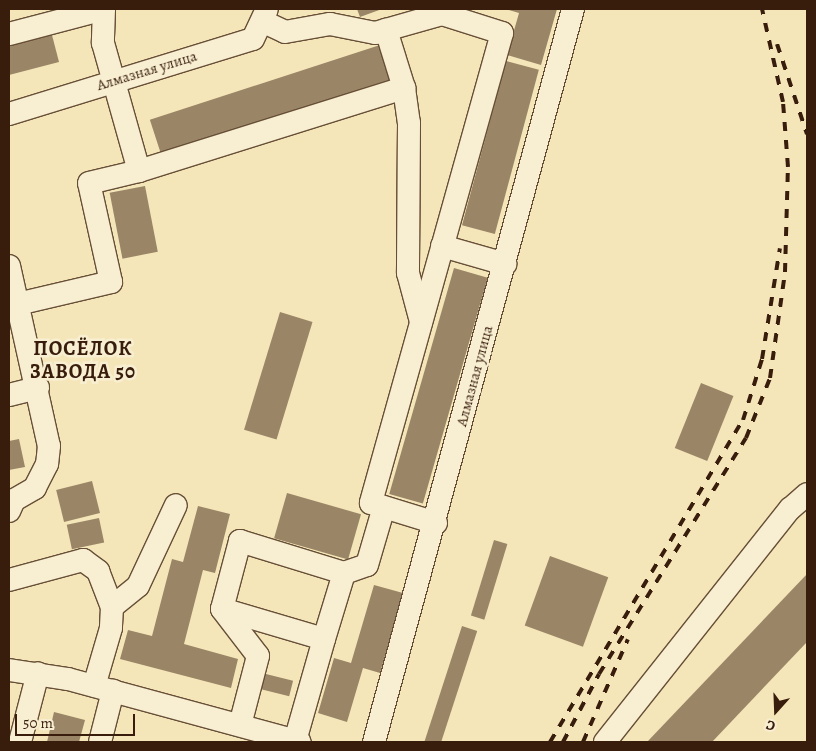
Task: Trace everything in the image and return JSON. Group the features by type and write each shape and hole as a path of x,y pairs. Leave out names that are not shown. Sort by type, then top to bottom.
{"street":[{"path":"9,34 104,9 103,43 112,81 139,171"},
{"name":"Алмазная улица","path":"374,742 436,523 572,9"},
{"path":"265,16 285,32 330,24 375,33 442,14 502,33 371,503 436,523"},
{"name":"Алмазная улица","path":"9,114 253,39 265,16"},
{"path":"386,30 404,88 409,123 408,273 421,323"},
{"path":"13,305 111,282 90,184 139,171 404,88"},
{"path":"442,246 505,264"},
{"path":"9,266 13,305 38,388 49,446 48,464 35,488 14,500 9,511"},
{"path":"9,395 38,388"},
{"path":"605,742 790,510 807,494"},
{"path":"112,607 138,586 176,505"},
{"path":"222,609 240,541 344,573 367,565 384,507"},
{"path":"10,575 83,560 98,571 112,607 100,742"},
{"path":"9,670 38,673 104,688 249,732 297,742 324,639 344,573"},
{"path":"222,609 324,639"},
{"path":"222,609 258,656 249,732"},
{"path":"20,742 38,673"}],"building":[{"path":"357,9 382,9 360,17"},
{"path":"505,9 557,9 541,65 507,55 519,13"},
{"path":"52,35 59,62 9,75 9,46"},
{"path":"380,45 391,79 161,154 150,120"},
{"path":"506,61 539,70 495,234 462,225"},
{"path":"145,186 158,252 122,259 110,193"},
{"path":"454,268 488,278 423,504 389,494"},
{"path":"280,312 313,322 277,440 244,430"},
{"path":"701,383 733,396 707,461 675,448"},
{"path":"19,439 25,467 9,470 9,441"},
{"path":"92,481 100,513 64,522 56,490"},
{"path":"287,493 361,514 348,559 274,538"},
{"path":"198,506 230,514 215,573 203,570 184,644 238,659 231,688 120,659 128,630 152,636 172,559 183,562"},
{"path":"99,518 104,542 72,549 67,525"},
{"path":"494,540 507,544 484,620 471,616"},
{"path":"550,556 608,577 583,647 525,626"},
{"path":"807,574 807,642 712,742 647,742"},
{"path":"374,585 403,593 380,673 363,668 347,722 318,713 334,658 351,663"},
{"path":"462,626 477,631 441,742 424,742"},
{"path":"262,673 293,681 289,696 258,689"},
{"path":"54,712 85,720 79,742 47,742"}],"railway":[{"path":"563,742 599,674 746,438 770,378 785,272 788,167 783,102 762,9"},
{"path":"777,44 807,134"},
{"path":"550,742 743,420 762,359 780,248"},
{"path":"583,742 628,639"}],"district":[{"name":"ПОСЁЛОК ЗАВОДА 50","path":"83,360"}]}
